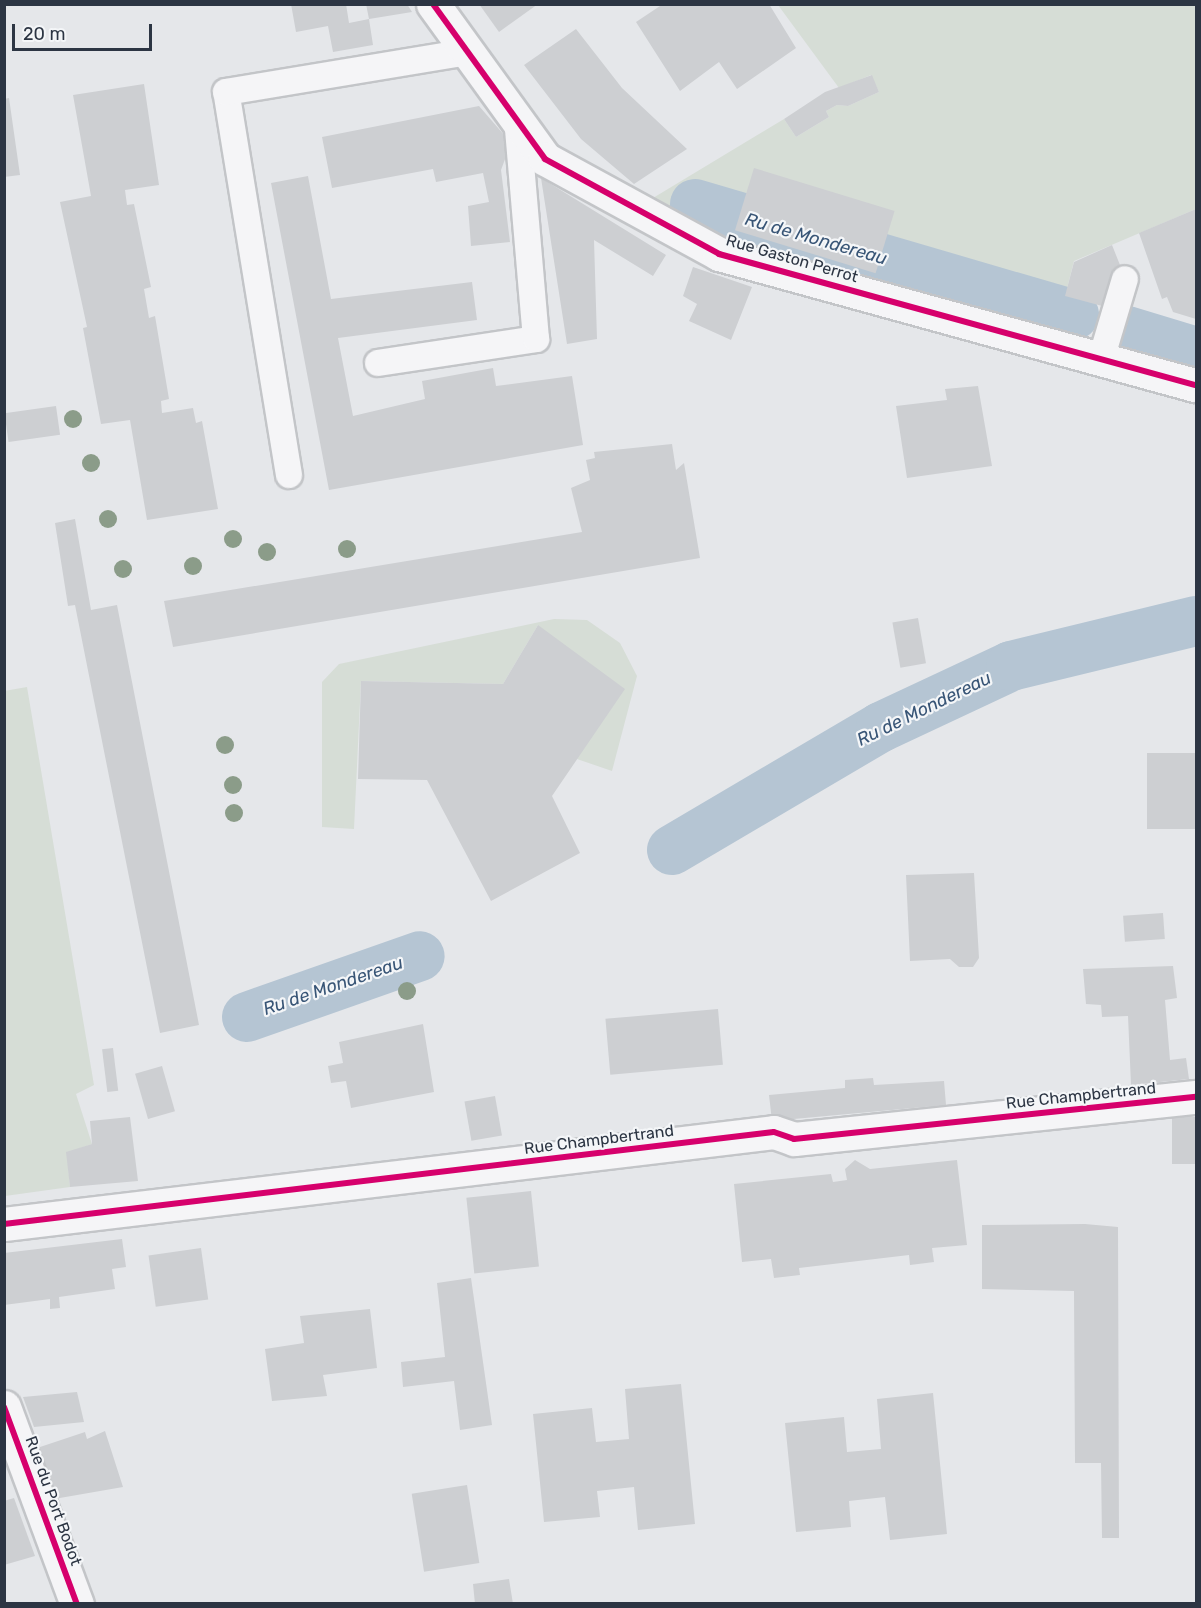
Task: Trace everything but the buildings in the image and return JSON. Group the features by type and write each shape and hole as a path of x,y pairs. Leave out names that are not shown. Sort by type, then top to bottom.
{"street":[{"name":"Rue Gaston Perrot","path":"434,4 518,127 545,159 719,254 1102,356 1197,385"},
{"name":"Rue Champbertrand","path":"4,1224 774,1132 794,1139 1197,1097"},
{"name":"Rue du Port Bodot","path":"4,1407 77,1604"}],"lane":[{"path":"289,475 226,92 468,52"},
{"path":"378,363 536,339 518,127"},
{"path":"1102,356 1125,279"}],"shaded area":[{"path":"778,5 1196,5 1196,209 1074,261 1065,296 712,196 683,214 653,198 784,119 796,137 829,117 826,111 837,105 848,106 879,92 871,75 839,88"},
{"path":"554,619 587,620 620,643 637,676 612,771 577,759 538,625 503,684 361,681 354,829 322,827 322,682 339,664"},
{"path":"27,687 94,1085 76,1094 92,1144 67,1153 70,1187 5,1196 4,691"}],"waterway":[{"name":"Ru de Mondereau","path":"695,204 1074,315"},
{"name":"Ru de Mondereau","path":"1127,331 1196,352"},
{"name":"Ru de Mondereau","path":"672,850 881,727 1011,666 1196,621"},
{"name":"Ru de Mondereau","path":"247,1017 420,956"}],"cycle path":[{"path":"433,4 545,159 719,254 1196,385"},
{"path":"4,1224 774,1132 794,1139 1196,1097"},
{"path":"4,1407 77,1604"}]}
